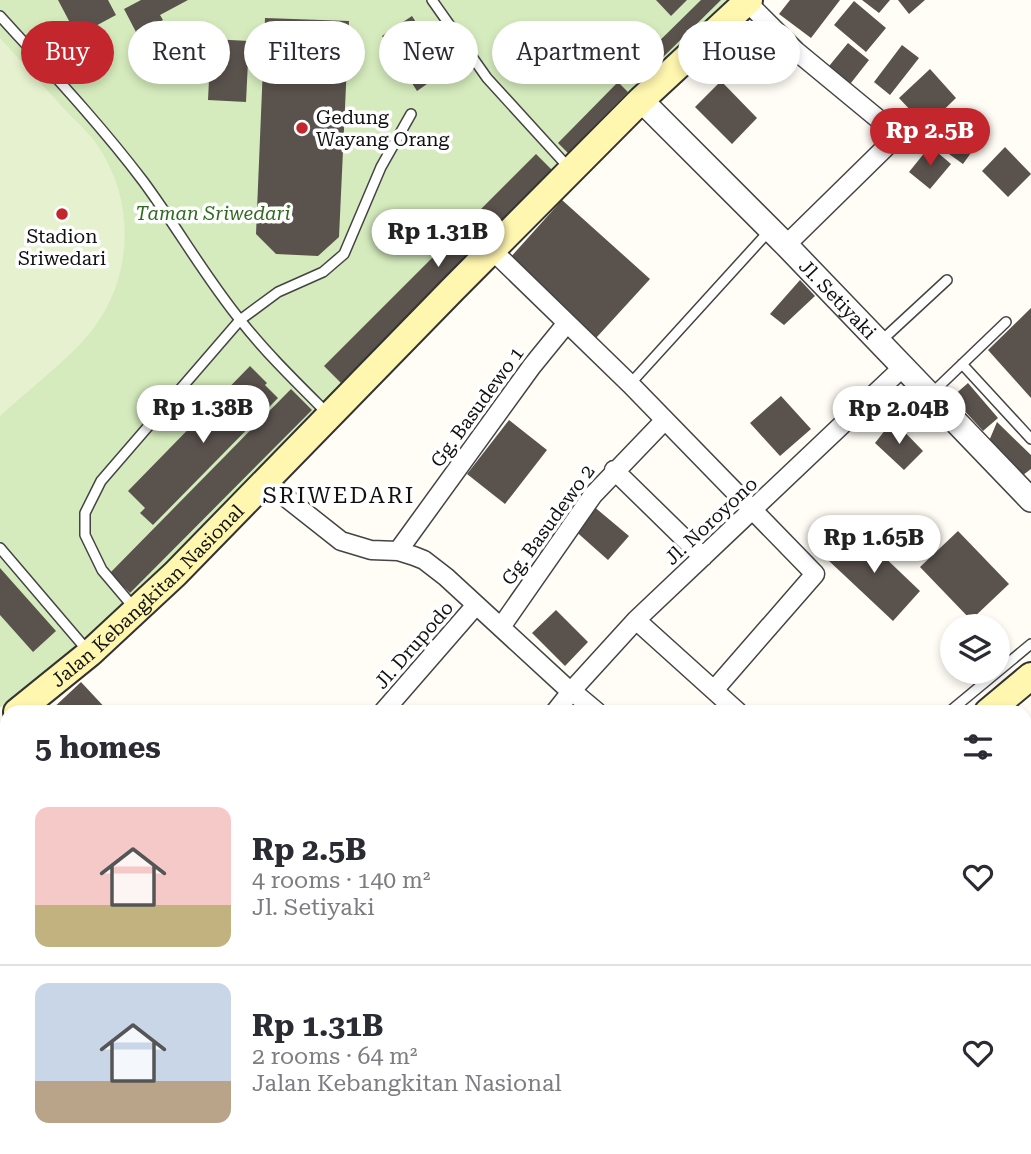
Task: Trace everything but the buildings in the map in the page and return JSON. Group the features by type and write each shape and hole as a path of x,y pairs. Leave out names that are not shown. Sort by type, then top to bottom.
{"main road":[{"name":"Jalan Kebangkitan Nasional","path":"26,705 90,653 136,611 641,100 748,1"},
{"path":"997,705 1031,677"}],"street":[{"path":"748,1 796,51 888,127 893,136 888,145 779,237"},
{"name":"Jl. Setiyaki","path":"641,100 779,237 1030,496"},
{"path":"492,250 629,384 815,574 714,690"},
{"name":"Gg. Basudewo 1","path":"398,551 567,323"},
{"name":"Jl. Noroyono","path":"561,705 636,620 903,367"},
{"name":"Gg. Basudewo 2","path":"501,627 581,509 614,470 664,421"},
{"path":"614,470 703,557"},
{"path":"265,481 341,541 371,550 398,551 424,560 588,705"},
{"name":"Jl. Drupodo","path":"389,705 476,605"},
{"path":"636,620 730,705"}],"lane":[{"path":"432,0 487,78 571,170"},
{"path":"0,16 93,120 144,183 240,320 282,368 329,415"},
{"path":"136,611 102,570 85,535 85,513 101,481 240,320 278,292 323,272 344,254 381,167 411,114"},
{"path":"629,384 779,237"},
{"path":"880,342 947,280"},
{"path":"930,395 1006,322"},
{"path":"962,364 1031,439"},
{"path":"0,548 90,653"},
{"path":"957,705 1031,644"}],"green space":[{"name":"Taman Sriwedari","path":"0,0 731,0 709,21 678,21 678,50 664,63 664,21 492,21 492,84 643,84 102,626 4,705 0,705"},
{"name":"Stadion Sriwedari","path":"0,38 21,61 21,84 42,84 97,144 112,172 120,197 124,248 112,297 99,320 73,351 0,416"}],"place":[{"name":"Gedung Wayang Orang","path":"302,128"},
{"name":"Stadion Sriwedari","path":"62,214"}],"district":[{"name":"SRIWEDARI","path":"339,495"}]}
